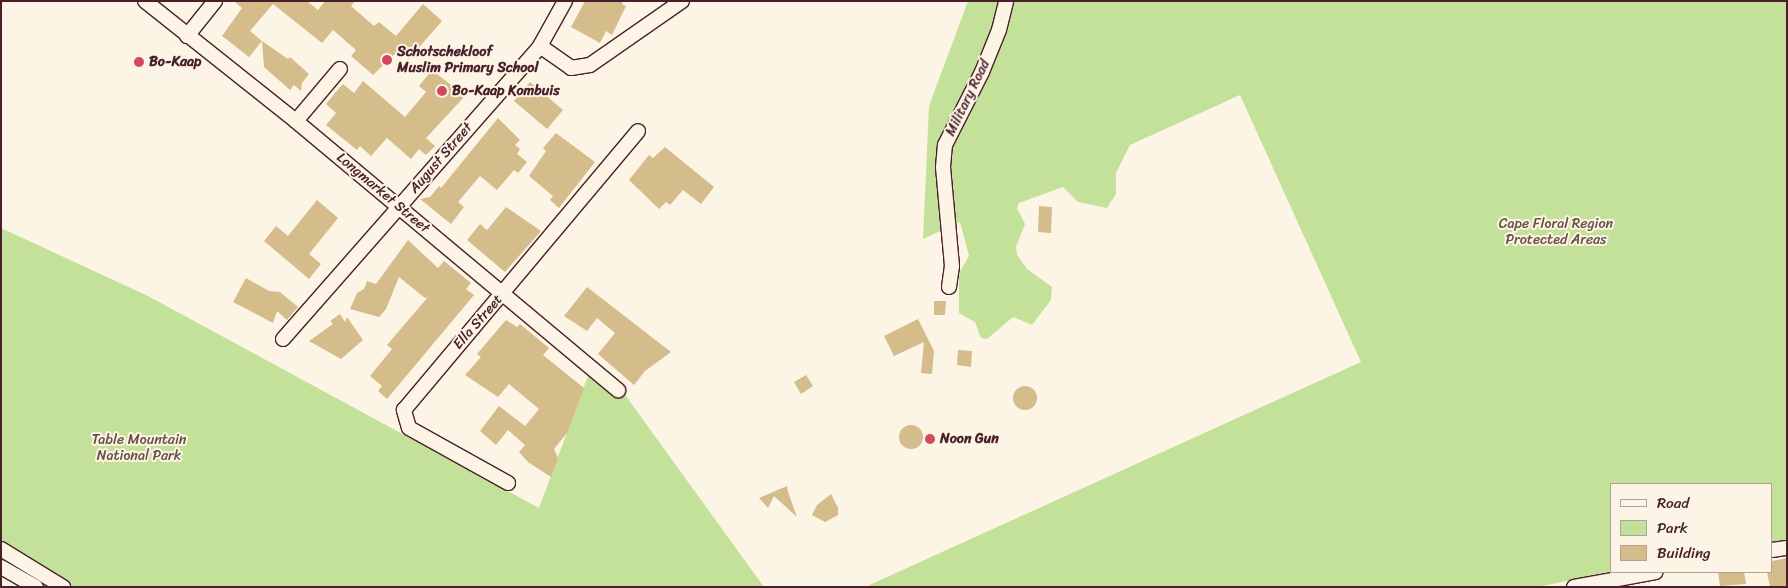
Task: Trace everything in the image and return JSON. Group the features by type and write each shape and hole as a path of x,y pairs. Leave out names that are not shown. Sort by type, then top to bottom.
{"street":[{"name":"Longmarket Street","path":"145,1 296,122 618,390"},
{"path":"188,36 215,1"},
{"name":"August Street","path":"283,339 540,46 565,1"},
{"path":"540,46 571,68 590,65 682,1"},
{"name":"Military Road","path":"949,287 952,266 943,167 945,145 982,72 999,30 1006,1"},
{"path":"296,122 340,69"},
{"name":"Ella Street","path":"508,483 409,428 403,416 409,403 503,294 638,131"},
{"path":"1773,550 1787,548"},
{"path":"1,549 63,587"},
{"path":"1,567 36,587"},
{"path":"1574,587 1651,573"}],"green space":[{"name":"Cape Floral Region Protected Areas","path":"968,1 1787,1 1787,540 1773,543 1773,483 1610,483 1610,571 1538,587 865,587 1361,362 1240,95 1130,145 1116,173 1116,194 1107,208 1078,202 1063,187 1019,203 1017,208 1025,224 1016,247 1017,255 1027,269 1052,287 1051,300 1032,325 1013,317 987,339 981,338 975,322 959,313 959,273 969,256 960,222 923,239 929,106"},
{"name":"Table Mountain National Park","path":"1,228 148,296 539,508 592,365 615,381 764,587 74,587 1,544"}],"building":[{"path":"234,1 307,1 318,10 325,1 355,1 351,6 374,26 379,22 396,36 423,4 442,21 409,59 399,50 373,75 351,56 356,50 333,30 322,43 273,4 250,31 262,41 249,57 222,36 242,8"},
{"path":"585,1 623,1 622,4 626,6 612,35 606,31 600,43 571,27"},
{"path":"262,41 288,59 290,57 309,74 302,83 301,91 294,85 290,90 264,67"},
{"path":"432,70 465,96 426,138 435,146 426,155 419,149 411,159 387,138 371,156 360,146 357,150 326,125 336,113 326,104 335,93 343,84 354,93 363,81 405,117 426,92 419,86"},
{"path":"530,82 563,110 547,129 514,101"},
{"path":"498,118 520,140 515,145 520,149 517,154 527,162 518,173 514,170 497,190 480,176 458,202 464,207 451,224 420,199 430,197 439,186 441,188"},
{"path":"556,133 595,162 559,208 550,200 553,196 529,176 546,151 543,148"},
{"path":"665,147 714,187 701,204 683,190 670,205 666,202 659,209 629,180 649,155 653,158"},
{"path":"317,200 338,218 309,254 321,264 309,279 264,241 276,226 288,236"},
{"path":"1039,206 1052,207 1051,233 1038,232"},
{"path":"506,207 541,231 505,272 467,240 480,224 487,230"},
{"path":"408,240 438,268 444,261 471,283 466,289 474,295 387,399 378,391 382,386 370,376 392,349 387,345 428,297 425,298 399,277 386,309 379,317 350,309 357,293 364,289 367,281 376,284"},
{"path":"246,278 269,291 280,292 298,307 287,320 277,311 273,323 233,302"},
{"path":"587,287 671,352 645,371 634,385 598,354 615,333 597,318 587,331 564,316"},
{"path":"934,301 946,301 945,315 934,315"},
{"path":"340,314 345,322 347,317 363,340 341,359 309,341 333,324 330,321"},
{"path":"918,319 934,351 932,374 921,373 924,342 894,356 884,336"},
{"path":"506,320 517,327 520,324 549,348 543,355 584,388 567,433 554,449 558,458 551,477 528,462 519,452 525,445 508,430 496,445 480,431 499,406 525,426 539,409 509,384 498,397 465,375 481,357 477,354"},
{"path":"958,350 972,351 971,367 957,365"},
{"path":"806,375 813,386 801,394 794,382"},
{"path":"1025,386 1033,390 1037,398 1033,406 1025,410 1017,406 1013,398 1017,390"},
{"path":"911,425 919,429 923,437 919,445 911,449 903,445 899,437 903,429"},
{"path":"787,486 797,517 774,496 768,508 759,498"},
{"path":"831,494 838,508 838,515 825,522 812,515 817,505"},
{"path":"1787,558 1787,587 1770,587 1767,573 1773,573 1773,561"},
{"path":"1718,573 1744,573 1746,584 1720,586"}],"place":[{"name":"Schotschekloof Muslim Primary School","path":"387,60"},
{"name":"Bo-Kaap","path":"139,62"},
{"name":"Bo-Kaap Kombuis","path":"442,91"},
{"name":"Noon Gun","path":"930,439"}]}
